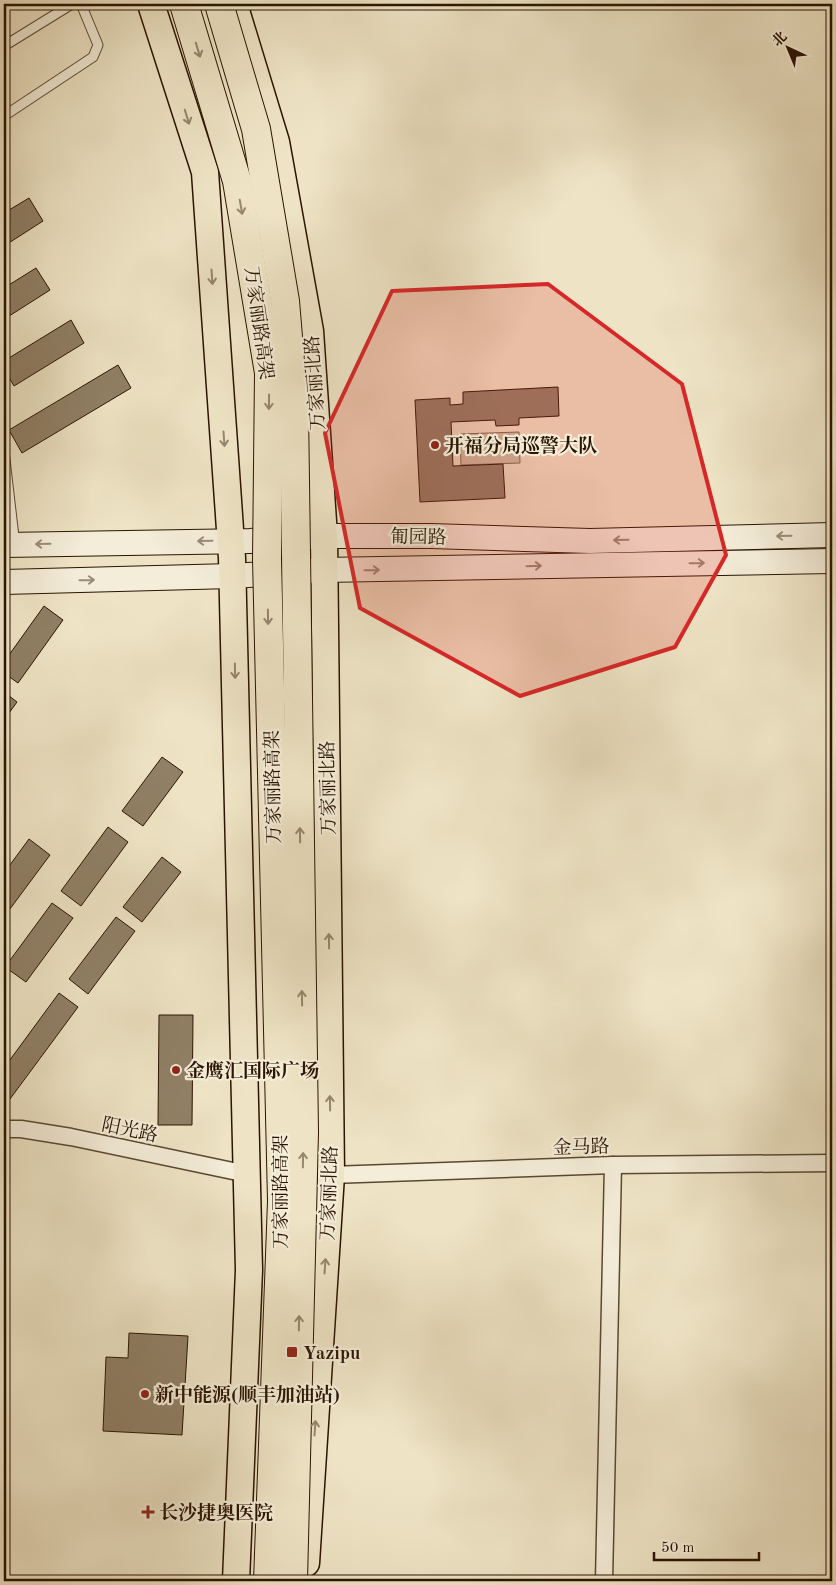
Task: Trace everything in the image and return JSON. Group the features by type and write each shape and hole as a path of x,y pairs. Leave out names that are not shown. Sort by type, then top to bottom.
{"highway":[{"name":"万家丽路高架","path":"184,4 237,181 270,373 267,559 282,1201 268,1581"},
{"name":"万家丽路高架","path":"219,4 256,129 286,301 294,409 304,1132 293,1581"}],"main road":[{"path":"151,4 204,172 231,541 249,1270 236,1581"},
{"name":"万家丽北路","path":"234,4 276,142 310,331 324,536 331,1175 305,1581"},
{"name":"匍园路","path":"10,545 231,541 324,536 590,540 832,535"},
{"name":"匍园路","path":"4,582 232,576 323,570 832,561"}],"street":[{"name":"阳光路","path":"4,1129 21,1129 71,1137 247,1174"},
{"name":"金马路","path":"331,1175 613,1165 832,1163"},
{"path":"604,1581 613,1165"}],"lane":[{"path":"4,46 72,4"},
{"path":"4,116 93,57 98,45 80,4"},
{"path":"4,450 10,545"}],"highlighted area":[{"path":"548,284 682,384 726,555 675,647 520,696 360,608 325,433 392,291"}],"shaded area":[{"path":"519,432 520,463 461,465 460,434"}],"building":[{"path":"29,198 43,221 4,246 4,213"},
{"path":"36,268 50,290 6,318 4,314 4,288"},
{"path":"71,320 84,343 14,386 4,369 4,361"},
{"path":"118,365 131,388 22,453 9,430"},
{"name":"开福分局巡警大队","path":"558,387 559,416 519,418 519,425 496,426 495,420 451,422 453,466 503,464 505,498 420,502 415,400 450,398 450,405 463,404 463,392"},
{"path":"44,606 63,620 18,683 4,673 4,662"},
{"path":"4,692 17,702 4,720"},
{"path":"162,757 183,772 143,826 122,811"},
{"path":"108,827 128,842 81,906 61,891"},
{"path":"29,839 50,855 4,917 4,873"},
{"path":"162,857 181,872 142,922 123,907"},
{"path":"52,903 73,918 26,982 5,967"},
{"path":"116,917 135,931 88,994 69,979"},
{"path":"59,993 78,1007 10,1099 4,1095 4,1068"},
{"name":"金鹰汇国际广场","path":"159,1015 193,1015 192,1125 158,1125"},
{"name":"新中能源(顺丰加油站)","path":"129,1333 188,1336 182,1435 103,1431 106,1357 128,1358"}],"place":[{"name":"开福分局巡警大队","path":"435,445"},
{"name":"金鹰汇国际广场","path":"176,1070"},
{"name":"Yazipu","path":"292,1352"},
{"name":"新中能源(顺丰加油站)","path":"145,1394"},
{"name":"长沙捷奥医院","path":"148,1512"}]}
